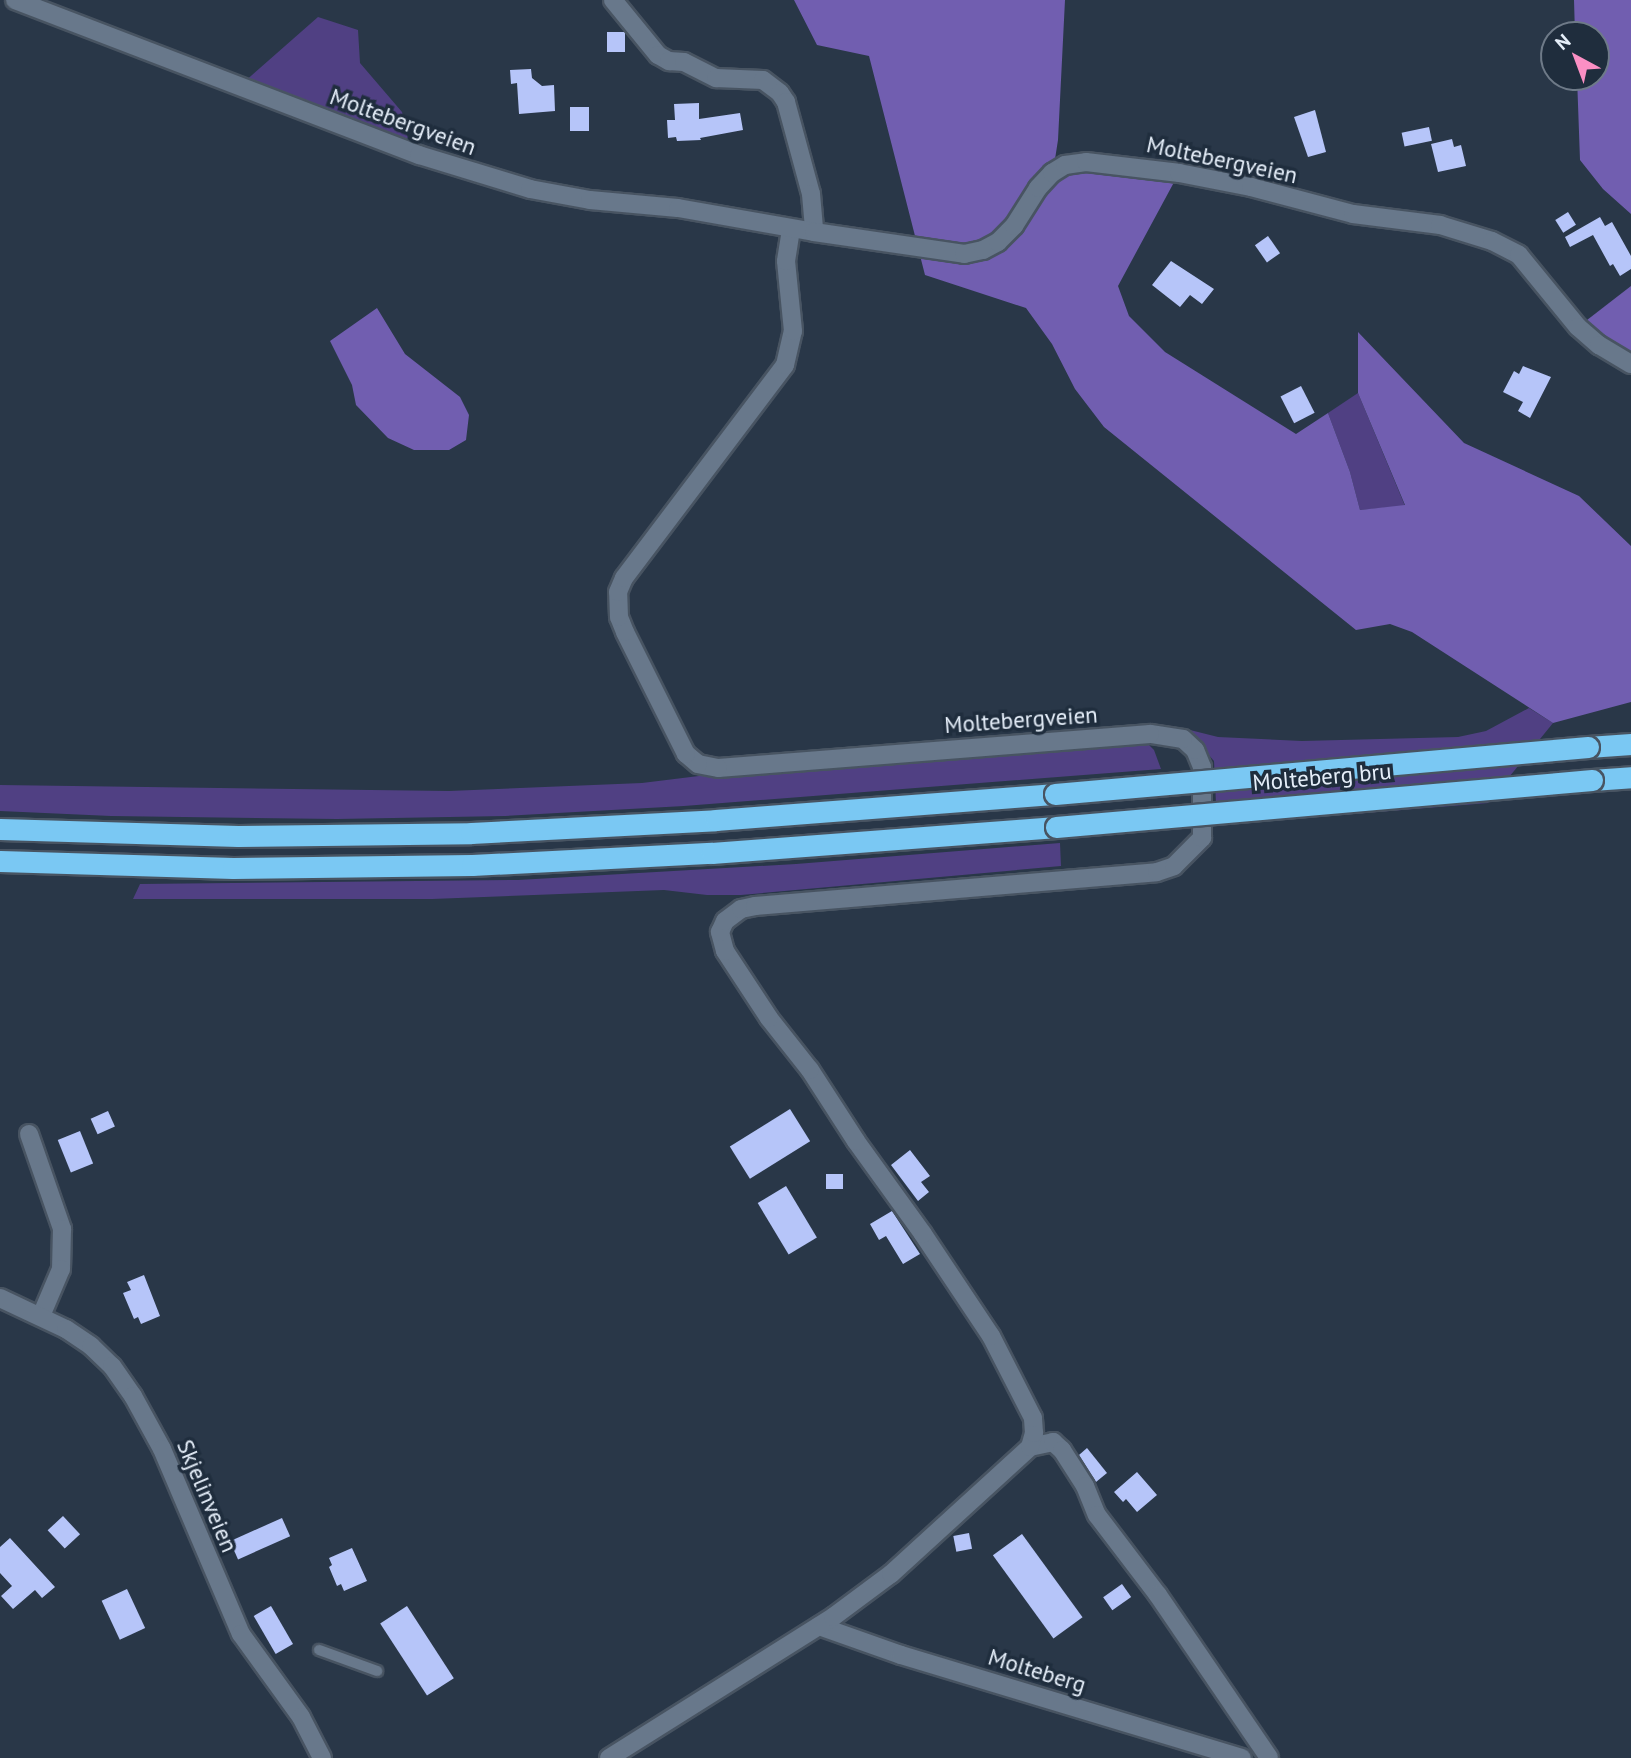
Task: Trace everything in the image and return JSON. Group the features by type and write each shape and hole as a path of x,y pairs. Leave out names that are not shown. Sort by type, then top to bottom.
{"highway":[{"name":"Molteberg bru","path":"0,828 239,836 471,833 716,820 1055,794 1631,744"},
{"name":"Molteberg bru","path":"0,860 233,868 472,865 712,853 1056,827 1631,777"}],"street":[{"name":"Moltebergveien","path":"15,0 237,88 478,175 590,200 678,208 791,229 964,254 983,250 998,242 1014,226 1038,188 1065,166 1086,162 1179,173 1251,187 1353,214 1440,225 1492,241 1519,255 1578,327 1599,345 1631,363"},
{"path":"613,0 658,55 669,61 695,66 716,78 763,80 780,93 786,102 811,194 814,232"},
{"name":"Moltebergveien","path":"791,229 786,261 793,331 785,365 624,578 618,592 619,617 625,632 686,754 698,764 718,768 1150,734 1184,738 1195,750 1202,766 1202,838 1174,866 1157,872 741,909 726,921 720,932 725,951 769,1018 810,1070 856,1142 923,1234 991,1336 1033,1418"},
{"path":"29,1133 62,1229 61,1269 41,1316"},
{"name":"Skjelinveien","path":"0,1298 41,1316 91,1346 112,1366 133,1396 162,1449 241,1634 301,1717 322,1758"},
{"path":"1033,1418 1062,1450 1085,1486 1097,1515 1158,1595 1269,1758"},
{"path":"1030,1447 1034,1433 1033,1418"},
{"path":"609,1758 818,1626 891,1574 1030,1447 1053,1442"},
{"name":"Molteberg","path":"818,1626 901,1655 1242,1758"}],"lane":[{"path":"319,1650 377,1671"}],"shaded area":[{"path":"794,0 1065,0 1058,140 1053,172 1065,165 1179,173 1118,286 1129,316 1165,352 1296,434 1328,413 1350,472 1360,510 1405,505 1358,393 1358,332 1464,443 1579,496 1631,546 1631,702 1553,723 1412,632 1390,624 1356,630 1104,427 1075,389 1052,344 1026,308 925,275 869,56 817,45"},
{"path":"1574,0 1631,0 1631,214 1603,189 1580,160 1578,91 1610,91 1610,21 1575,21"},
{"path":"318,17 358,30 360,63 402,112 408,139 243,83"},
{"path":"1631,286 1631,364 1578,327"},
{"path":"377,308 405,354 460,397 469,415 466,440 449,450 414,450 388,438 356,405 352,385 330,341"},
{"path":"1358,393 1405,506 1360,510 1350,472 1328,413"},
{"path":"1529,708 1553,723 1488,803 1217,825 1214,761 1186,729 1218,737 1302,741 1458,737 1486,731"},
{"path":"1146,742 1154,750 1161,769 684,806 505,816 337,819 111,816 0,811 0,785 449,791 642,783 707,775"},
{"path":"1060,843 1061,866 741,895 707,895 664,890 432,899 133,899 140,884 518,880 796,864"}],"building":[{"path":"607,32 625,32 625,52 607,52"},
{"path":"531,69 532,78 542,86 554,85 555,111 519,114 517,83 511,84 510,70"},
{"path":"699,103 699,119 740,113 743,130 700,138 701,140 677,141 676,137 668,138 667,120 675,120 674,104"},
{"path":"570,107 589,107 589,131 570,131"},
{"path":"1315,110 1326,152 1308,157 1294,117"},
{"path":"1429,127 1432,141 1405,147 1402,133"},
{"path":"1452,139 1454,147 1461,145 1466,166 1438,172 1431,144"},
{"path":"1568,212 1576,225 1563,233 1555,220"},
{"path":"1600,217 1605,226 1612,222 1631,256 1631,269 1620,276 1613,264 1610,266 1593,235 1570,247 1565,237"},
{"path":"1268,236 1280,253 1267,262 1255,245"},
{"path":"1171,261 1214,289 1202,304 1190,295 1180,307 1152,285"},
{"path":"1523,366 1551,377 1530,418 1518,411 1523,402 1503,392 1514,371 1519,374"},
{"path":"1301,386 1315,413 1294,423 1281,396"},
{"path":"790,1109 810,1141 750,1179 730,1147"},
{"path":"108,1111 115,1127 98,1134 91,1119"},
{"path":"80,1131 93,1163 71,1172 58,1140"},
{"path":"910,1150 930,1176 921,1182 929,1192 918,1201 891,1165"},
{"path":"826,1174 843,1174 843,1189 826,1189"},
{"path":"786,1186 817,1237 789,1254 758,1203"},
{"path":"892,1211 920,1254 903,1264 886,1236 879,1240 870,1224"},
{"path":"144,1275 160,1316 141,1324 138,1317 134,1319 123,1293 131,1290 127,1282"},
{"path":"1087,1448 1107,1473 1096,1482 1079,1455"},
{"path":"1137,1472 1157,1495 1137,1512 1126,1499 1123,1502 1114,1492"},
{"path":"63,1516 80,1534 65,1549 48,1530"},
{"path":"282,1518 290,1536 238,1559 230,1541"},
{"path":"969,1533 972,1549 956,1552 953,1536"},
{"path":"1022,1534 1083,1617 1053,1638 993,1555"},
{"path":"10,1538 55,1587 42,1598 35,1590 13,1609 1,1596 12,1586 0,1573 0,1547"},
{"path":"352,1548 367,1581 344,1591 341,1584 337,1586 329,1567 332,1565 329,1558"},
{"path":"1122,1584 1131,1597 1112,1610 1103,1597"},
{"path":"127,1589 145,1628 120,1640 102,1601"},
{"path":"271,1606 293,1644 276,1654 254,1616"},
{"path":"407,1606 454,1678 427,1696 380,1623"}]}
